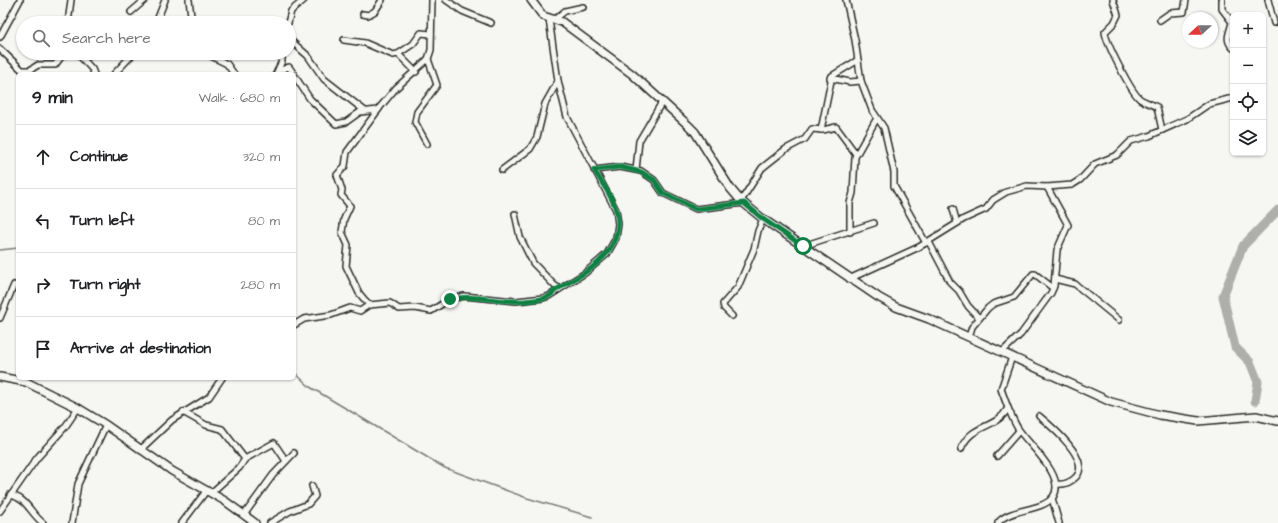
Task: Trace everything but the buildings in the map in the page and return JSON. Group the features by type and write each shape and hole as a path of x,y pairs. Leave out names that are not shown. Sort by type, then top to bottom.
{"street":[{"path":"0,37 20,0"},
{"path":"69,16 71,0"},
{"path":"131,12 145,0"},
{"path":"159,16 165,0"},
{"path":"189,0 191,16"},
{"path":"290,16 291,11 304,0"},
{"path":"363,14 368,15 375,11 382,0"},
{"path":"369,305 359,293 346,266 348,245 342,232 344,218 350,206 341,195 342,190 337,175 345,166 347,152 378,110 396,88 416,72 428,59 431,50 432,0"},
{"path":"446,0 462,11 491,23"},
{"path":"531,0 543,16 562,22 632,74 695,132 730,188 743,202 763,219 850,279 896,307 929,319 1096,397 1145,411 1198,421 1256,416 1278,421"},
{"path":"846,0 861,81 872,110 884,128 890,160 894,172 894,186 950,282 959,291 968,306 979,318"},
{"path":"1113,0 1118,15 1114,23 1105,32 1107,40 1134,91 1140,98 1157,107 1162,130"},
{"path":"1160,20 1170,13 1184,12 1186,0"},
{"path":"1222,0 1222,9 1230,19"},
{"path":"1268,0 1274,23"},
{"path":"551,19 565,11 583,7"},
{"path":"296,324 304,319 326,317 350,308 360,311 369,305 390,303 399,309 415,308 431,311 450,299 464,296 526,301 543,298 574,281 600,262 607,254 616,238 618,224 616,210 569,123 558,81 551,19"},
{"path":"1230,30 1228,38 1230,44"},
{"path":"344,40 365,43 393,55 398,54 413,44 421,33 431,34"},
{"path":"296,45 308,56 324,79 365,111"},
{"path":"0,49 20,69 26,71 38,65 55,65 58,60"},
{"path":"398,54 416,72"},
{"path":"427,144 415,122 418,112 437,85 428,59"},
{"path":"84,60 93,72"},
{"path":"116,72 127,60"},
{"path":"219,60 227,64 233,72"},
{"path":"277,72 282,60"},
{"path":"822,130 828,101 830,78 838,70 858,60"},
{"path":"277,72 288,66 292,72"},
{"path":"296,77 310,99 333,123 340,124 360,112 378,110"},
{"path":"830,78 850,82 861,81"},
{"path":"502,170 530,149 537,137 545,104 558,81"},
{"path":"850,279 927,242 957,223 986,209 993,200 1006,192 1027,186 1064,186 1077,182 1095,164 1117,155 1131,141 1188,119 1209,104 1230,99"},
{"path":"636,170 639,141 662,102"},
{"path":"850,232 850,203 853,193 856,154 877,118"},
{"path":"743,202 762,168 786,149 805,139 812,129 822,130 836,127 856,154"},
{"path":"594,170 620,167 636,170 654,180 663,193 696,209 743,202"},
{"path":"1002,352 1026,328 1053,288 1057,250 1068,225 1047,187"},
{"path":"953,209 957,223"},
{"path":"515,214 520,237 533,264 555,286 559,288"},
{"path":"732,316 724,308 723,304 738,287 754,249 758,231 763,219"},
{"path":"803,246 874,223"},
{"path":"969,337 972,327 993,304 1014,297 1034,274 1053,288"},
{"path":"1055,279 1075,284 1120,320"},
{"path":"0,318 14,285"},
{"path":"1012,357 1001,389 1008,408 1020,431 1046,462 1056,484 1052,498 1059,523"},
{"path":"0,377 26,382 78,408 106,425 172,471 209,491 255,523"},
{"path":"140,450 163,427 183,412 209,397 221,380"},
{"path":"0,511 37,458 65,427 78,408"},
{"path":"961,449 968,435 994,422 1008,408"},
{"path":"183,412 206,425 222,429 245,459"},
{"path":"1039,416 1069,443 1080,468 1079,473 1068,483 1056,484"},
{"path":"72,523 78,484 106,425"},
{"path":"997,456 1020,431"},
{"path":"182,523 209,491 239,468 245,459 274,443 286,461"},
{"path":"244,515 273,475 294,453"},
{"path":"270,523 290,511 308,504 315,496 312,486"},
{"path":"10,495 19,498 26,503 33,514 43,523"},
{"path":"998,523 1004,518 1037,506 1052,498"}],"waterway":[{"path":"1255,401 1258,382 1250,362 1235,347 1223,296 1243,246 1278,210"},
{"path":"0,250 16,248"},
{"path":"296,374 310,387 445,468 527,498 592,517"}],"route":[{"path":"450,299 464,296 516,301 543,298 549,296 562,286 574,281 600,262 607,254 616,238 618,224 616,210 594,170 620,167 641,172 654,180 663,193 696,209 744,203 763,219 803,246"}]}
